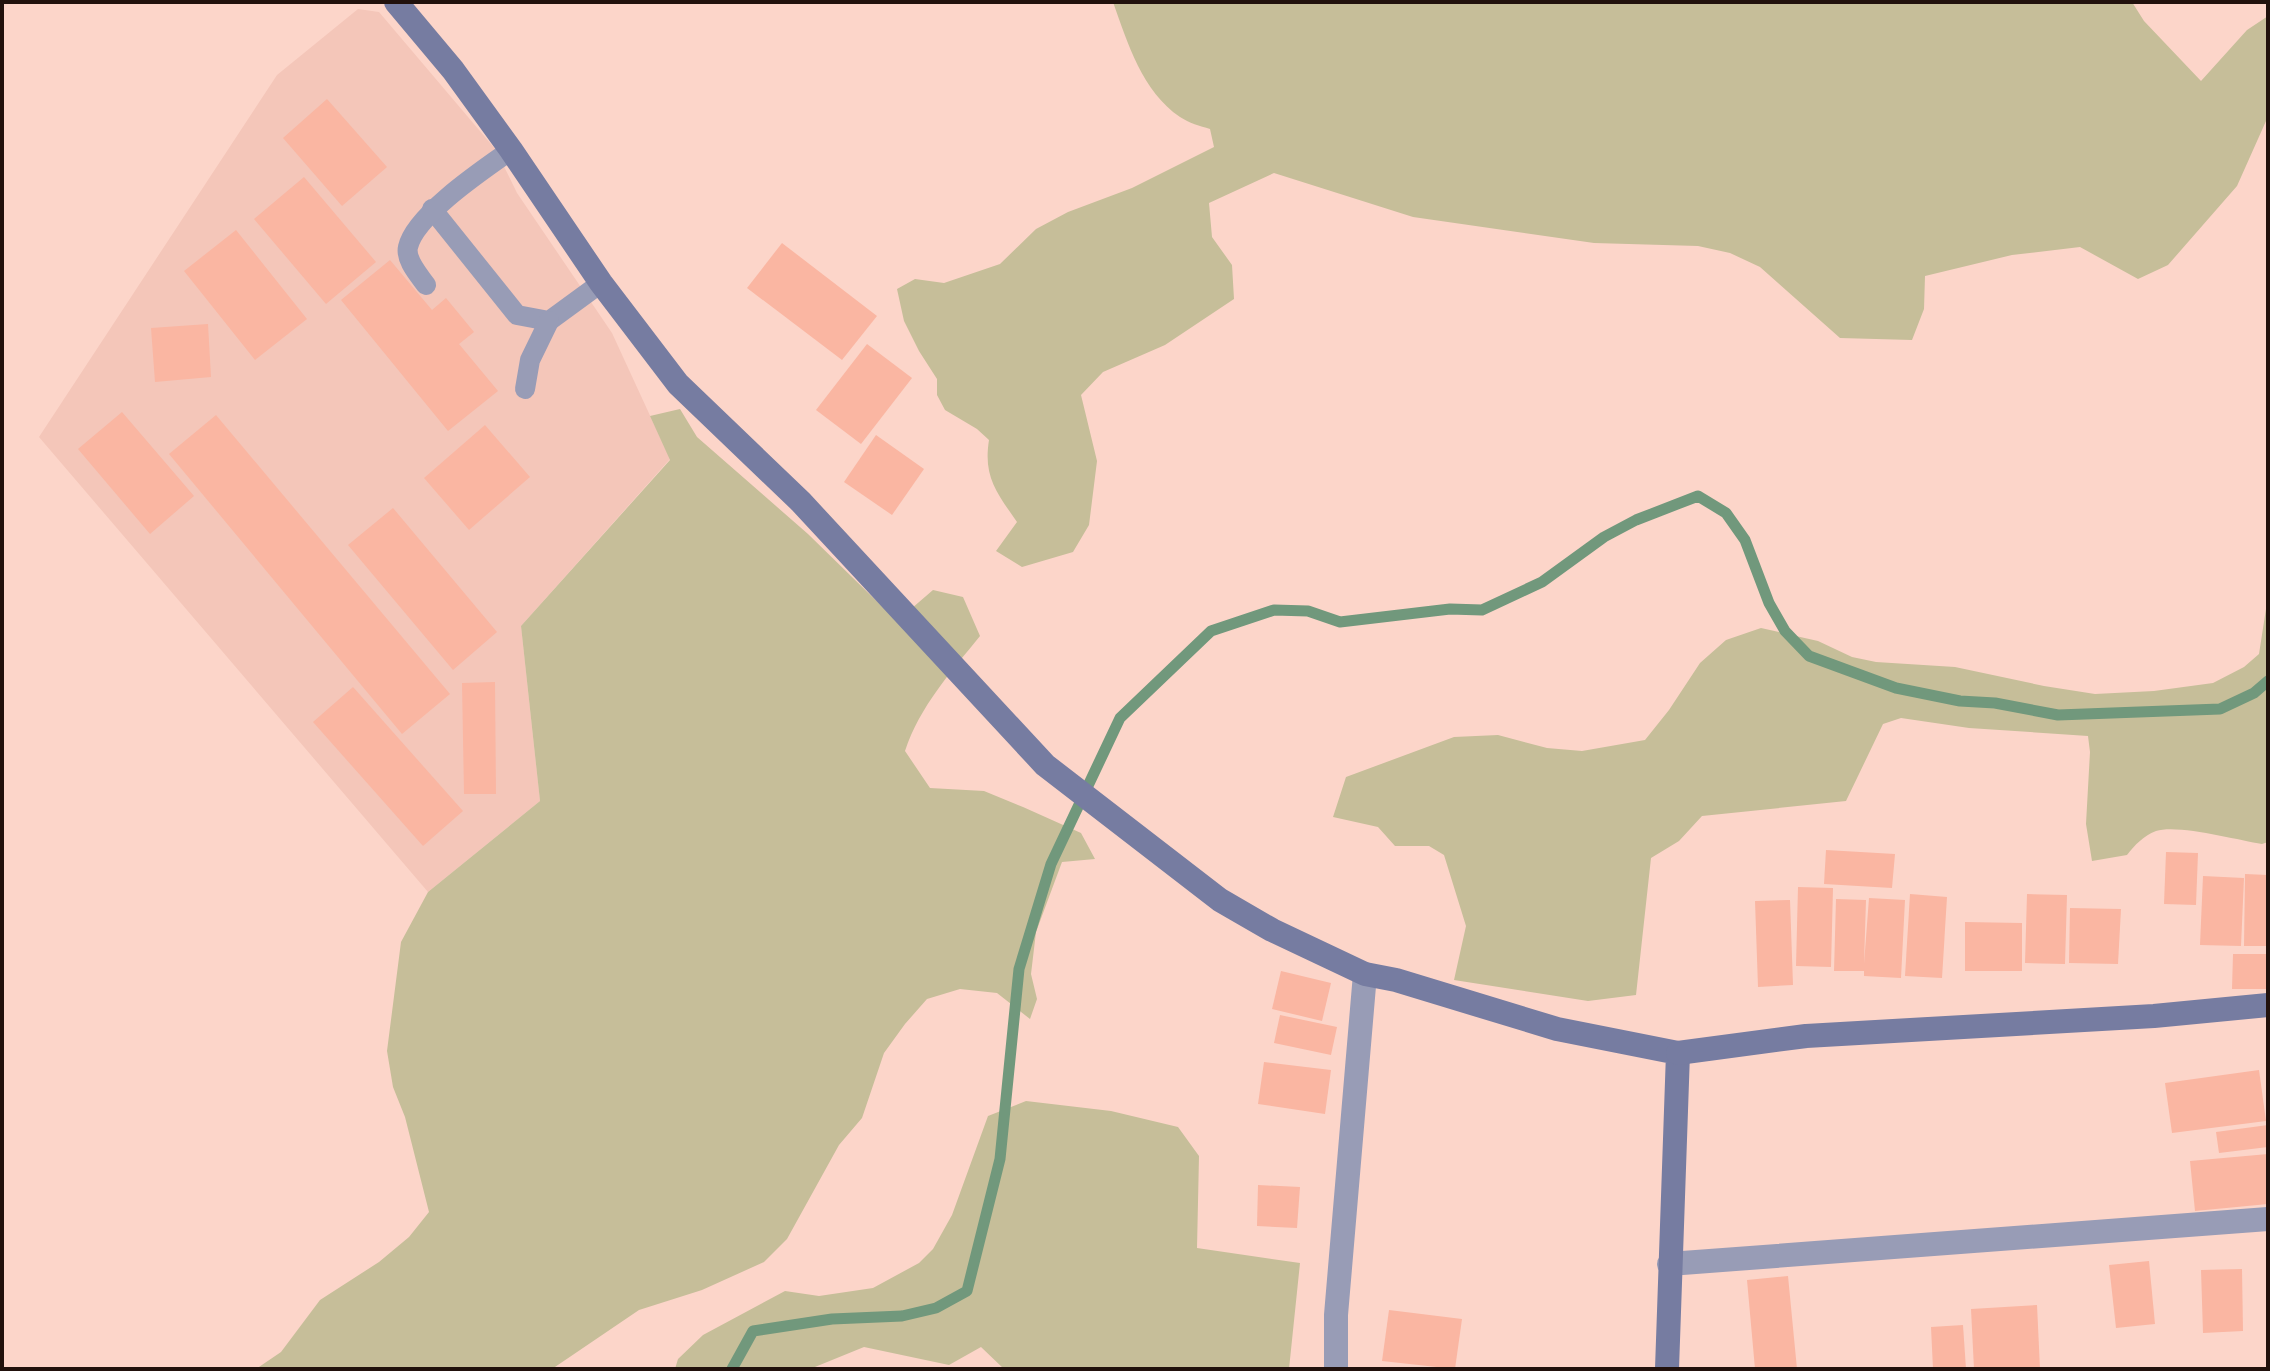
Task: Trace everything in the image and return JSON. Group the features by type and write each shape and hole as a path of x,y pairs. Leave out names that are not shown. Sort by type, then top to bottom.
{"main road":[{"path":"396,2 453,70 601,283 678,384 801,502 1045,765 1220,900 1272,930 1365,974 1396,980 1557,1029 1678,1053 1806,1036 2154,1016 2268,1005"},
{"path":"1667,1369 1678,1053"}],"street":[{"path":"1336,1369 1336,1315 1365,974"},
{"path":"1669,1264 2268,1219"}],"lane":[{"path":"426,285 412,264 408,247 432,209 511,150"},
{"path":"432,209 517,315 549,321"},
{"path":"525,389 530,360 549,321 601,283"}],"shaded area":[{"path":"1113,2 2132,2 2144,21 2201,81 2247,30 2268,16 2266,121 2237,186 2168,265 2138,279 2080,247 2012,255 1925,276 1924,309 1912,340 1840,338 1760,267 1730,253 1698,246 1594,243 1413,217 1274,173 1209,203 1212,237 1232,265 1234,299 1165,345 1103,372 1081,395 1097,461 1089,525 1073,552 1022,567 996,551 1017,522 993,484 988,464 989,440 945,410 937,395 937,379 904,321 897,289 915,279 944,283 1000,264 1036,229 1068,212 1132,188 1214,147 1210,129 1180,117 1146,80"},
{"path":"358,9 379,12 496,150 517,193 612,333 670,459 521,626 540,801 428,892 39,437 277,75"},
{"path":"680,409 697,437 808,534 897,621 933,590 963,597 980,636 928,704 905,751 930,788 984,791 1023,807 1081,833 1095,859 1062,862 1036,932 1031,974 1037,999 1030,1019 997,993 960,989 927,999 884,1053 862,1118 839,1145 787,1239 764,1262 702,1290 639,1310 552,1369 256,1369 281,1352 320,1300 379,1262 409,1237 429,1212 405,1117 393,1087 387,1051 401,942 428,892 540,801 521,626 670,460 650,416"},
{"path":"2268,596 2268,842 2262,844 2166,829 2147,835 2127,855 2092,861 2086,824 2088,736 1969,728 1901,718 1883,724 1846,801 1702,816 1679,841 1651,858 1636,995 1588,1001 1454,980 1466,926 1444,855 1429,846 1395,846 1378,827 1333,817 1346,777 1454,737 1498,735 1547,748 1582,751 1645,740 1700,663 1726,640 1761,628 1818,641 1852,657 1876,662 1955,667 2095,694 2154,691 2213,683 2244,667 2259,654"},
{"path":"1026,1101 1111,1111 1178,1127 1199,1156 1197,1248 1300,1263 1289,1369 1004,1369 981,1347 949,1365 864,1347 810,1369 675,1369 678,1359 703,1335 785,1291 819,1296 873,1288 919,1263 933,1249 952,1215 988,1116"}],"building":[{"path":"327,99 387,167 342,206 283,138"},
{"path":"304,177 376,262 326,304 254,219"},
{"path":"236,230 307,319 255,360 184,271"},
{"path":"782,243 877,316 842,360 747,288"},
{"path":"390,260 432,310 446,298 474,332 459,344 498,391 448,431 341,300"},
{"path":"208,324 211,377 155,382 151,328"},
{"path":"867,344 912,378 861,444 816,410"},
{"path":"122,412 194,496 150,534 78,449"},
{"path":"216,415 450,694 402,734 169,454"},
{"path":"485,425 530,477 469,530 424,478"},
{"path":"876,435 924,469 892,515 844,482"},
{"path":"393,508 497,632 453,670 348,545"},
{"path":"495,682 496,794 464,794 462,683"},
{"path":"353,687 463,811 423,846 313,722"},
{"path":"1826,850 1895,854 1892,888 1824,884"},
{"path":"2166,852 2198,853 2196,905 2164,904"},
{"path":"2245,874 2268,875 2268,946 2244,946"},
{"path":"2203,876 2244,878 2241,946 2200,945"},
{"path":"1798,887 1833,888 1831,967 1796,966"},
{"path":"1910,894 1947,897 1942,978 1905,976"},
{"path":"2027,894 2067,895 2065,964 2025,963"},
{"path":"1869,898 1905,900 1901,978 1864,976 1864,971 1834,971 1836,899 1866,900 1864,964"},
{"path":"1790,900 1793,985 1758,987 1755,901"},
{"path":"2070,908 2121,909 2118,964 2069,963"},
{"path":"1965,922 2022,923 2022,971 1965,971"},
{"path":"2233,954 2268,954 2268,989 2232,989"},
{"path":"1281,971 1331,983 1322,1021 1272,1009"},
{"path":"1280,1015 1337,1027 1331,1055 1274,1043"},
{"path":"1264,1062 1331,1070 1325,1114 1258,1104"},
{"path":"2259,1070 2266,1121 2172,1133 2165,1083"},
{"path":"2268,1125 2268,1147 2219,1153 2216,1132"},
{"path":"2268,1154 2268,1204 2195,1211 2190,1161"},
{"path":"1258,1185 1300,1187 1297,1228 1257,1226"},
{"path":"2149,1261 2155,1324 2116,1328 2109,1265"},
{"path":"2242,1269 2243,1331 2203,1333 2201,1270"},
{"path":"1788,1276 1797,1369 1755,1369 1747,1280"},
{"path":"2037,1305 2040,1369 1974,1369 1971,1309"},
{"path":"1389,1310 1462,1319 1455,1369 1382,1361"},
{"path":"1963,1325 1966,1369 1933,1369 1931,1327"}],"waterway":[{"path":"732,1369 753,1331 832,1319 902,1316 936,1308 967,1291 1000,1159 1019,969 1051,864 1120,718 1211,631 1274,610 1308,611 1340,622 1450,609 1482,610 1542,582 1604,537 1636,520 1698,496 1726,513 1745,540 1769,603 1785,631 1809,656 1896,688 2058,715 2220,709 2254,693 2268,681"}]}
